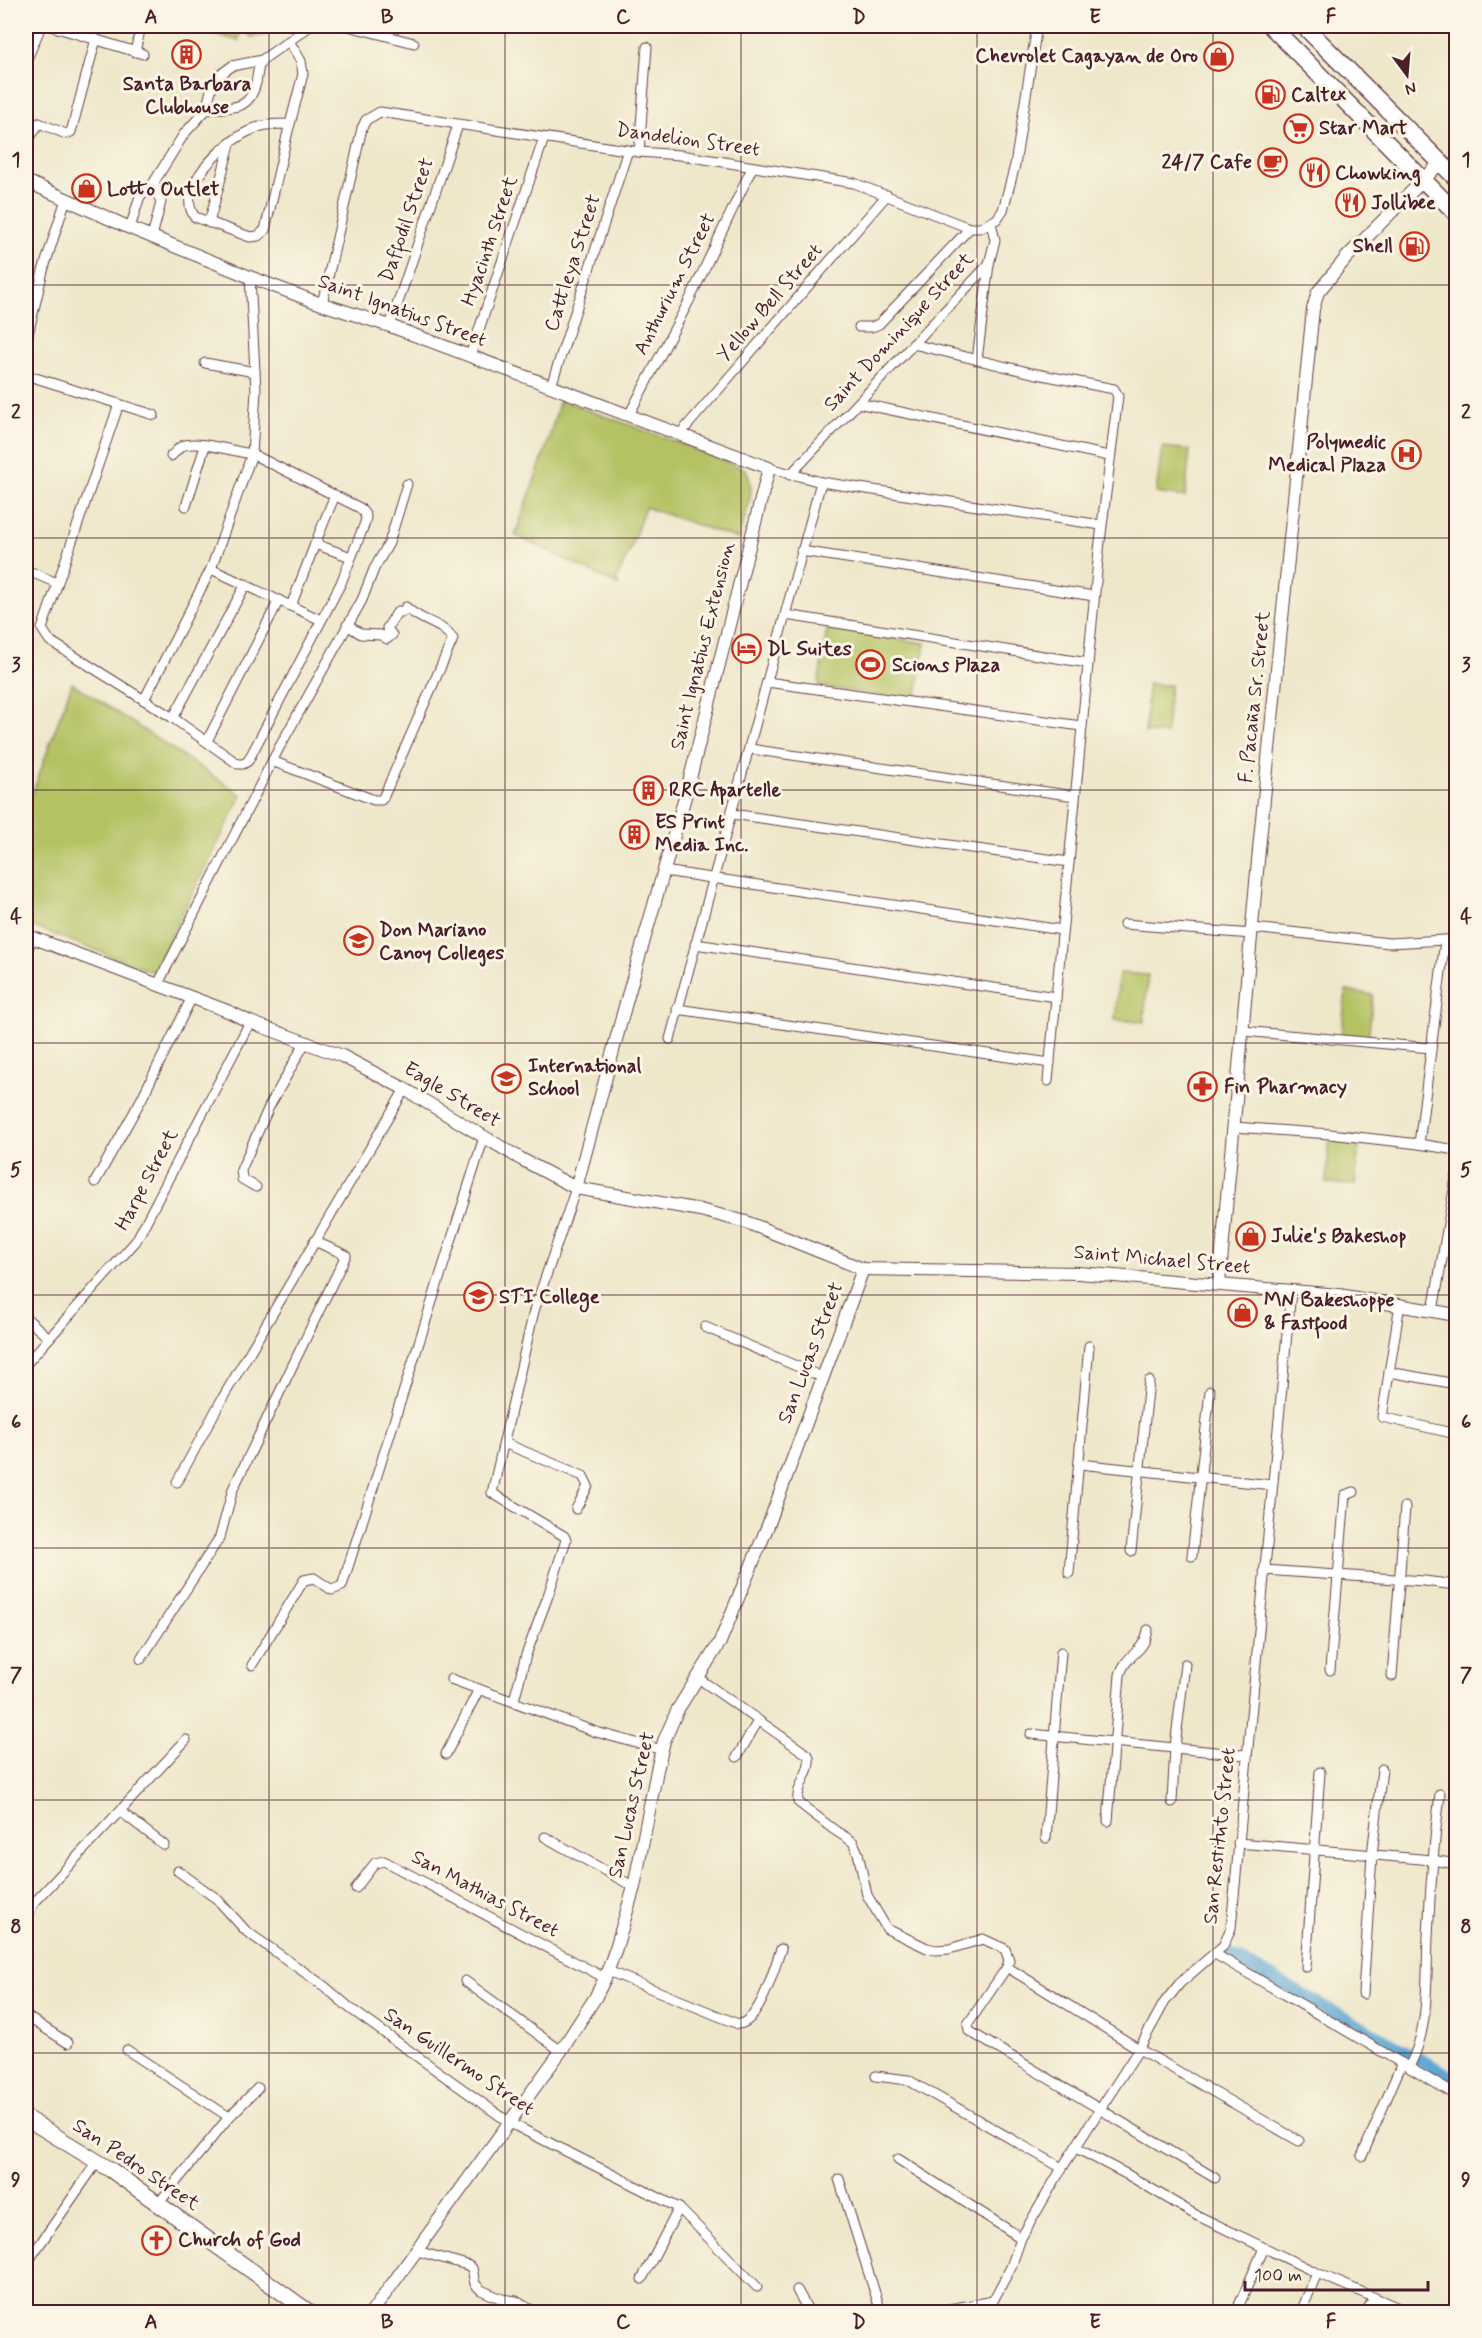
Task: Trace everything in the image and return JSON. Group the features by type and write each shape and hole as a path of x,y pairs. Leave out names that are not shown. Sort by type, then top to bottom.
{"highway":[{"path":"1271,26 1456,213"},
{"path":"1304,26 1456,178"}],"main road":[{"name":"San Pedro Street","path":"26,2118 98,2161 309,2313"}],"street":[{"path":"26,62 41,26"},
{"path":"51,26 139,53 141,26"},
{"path":"130,228 141,196 155,183 184,134 206,110 212,86 226,69 262,60 310,26"},
{"path":"348,26 386,30 414,43"},
{"path":"859,327 872,327 879,324 970,228 991,224 1003,210 1015,165 1037,26"},
{"path":"26,142 39,123 66,134 71,132 96,39"},
{"path":"288,41 301,61 303,74 265,230 256,237 250,237 209,223 192,214 189,206 190,195 206,165 230,142 257,127 290,124"},
{"path":"639,152 646,47"},
{"path":"206,110 229,109 244,103 255,87 262,60"},
{"name":"Dandelion Street","path":"322,304 359,138 366,120 385,112 544,138 639,152 680,155 844,181 887,195 970,228"},
{"name":"Daffodil Street","path":"390,326 458,125"},
{"name":"Hyacinth Street","path":"470,356 544,138"},
{"path":"209,223 230,142"},
{"name":"Cattleya Street","path":"551,386 628,150"},
{"name":"F. Pacaña Sr. Street","path":"1220,1284 1313,309 1318,292 1347,257 1441,162"},
{"name":"Anthurium Street","path":"629,415 688,301 752,168"},
{"name":"Saint Ignatius Street","path":"26,181 130,228 250,277 390,326 769,468"},
{"path":"152,237 161,202 155,189 155,183"},
{"name":"Yellow Bell Street","path":"680,434 887,195"},
{"path":"26,343 43,271 66,199"},
{"name":"Saint Dominique Street","path":"790,475 988,264 994,240 991,224"},
{"path":"977,360 988,264"},
{"path":"144,700 211,568 252,454 256,413 250,277"},
{"path":"913,345 1032,373 1114,389 1118,396 1101,525 1048,1081"},
{"path":"205,363 255,372"},
{"path":"26,375 154,415"},
{"path":"858,403 1109,456"},
{"path":"119,404 42,629 46,637 173,718 238,764 243,764 248,761 341,583 366,516 360,508 252,454 199,444 183,446 171,456"},
{"path":"186,506 206,446"},
{"path":"769,468 821,482 1101,525"},
{"name":"Saint Ignatius Extension","path":"514,1700 526,1656 566,1540 564,1536 492,1493 534,1311 576,1188 687,790 769,468"},
{"path":"670,1039 821,482"},
{"path":"158,984 272,762 362,600 374,569 389,543 407,484"},
{"path":"291,606 335,495"},
{"path":"315,544 351,557"},
{"path":"801,550 1094,596"},
{"path":"211,568 321,620"},
{"path":"26,570 57,584"},
{"path":"173,718 246,584"},
{"path":"207,741 279,600"},
{"path":"272,762 374,800 383,798 453,639 430,620 414,616 406,608 403,612 398,611 387,628 392,635 387,639 381,635 361,634 347,625"},
{"path":"786,615 1088,663"},
{"path":"767,682 1081,726"},
{"path":"750,749 1075,796"},
{"path":"732,814 1069,862"},
{"path":"664,871 1062,930"},
{"path":"1124,924 1252,931 1389,943 1445,940 1456,942"},
{"path":"26,952 29,936"},
{"name":"Eagle Street","path":"29,936 342,1056 405,1089 521,1160 576,1188 700,1210 746,1222 863,1269"},
{"path":"1419,1144 1445,940"},
{"path":"695,944 1056,998"},
{"path":"95,1182 141,1100 192,998"},
{"path":"677,1010 1050,1064"},
{"name":"Harpe Street","path":"26,1364 136,1241 250,1022"},
{"path":"1243,1031 1431,1048"},
{"path":"256,1187 242,1179 241,1170 270,1107 306,1041"},
{"path":"177,1482 314,1241 405,1089"},
{"path":"1234,1127 1330,1134 1456,1150"},
{"path":"252,1665 304,1580 314,1578 332,1590 342,1586 402,1390 484,1137"},
{"path":"1433,1311 1452,1236 1456,1178"},
{"path":"141,1659 220,1537 233,1489 346,1255 314,1241"},
{"name":"Saint Michael Street","path":"863,1269 1050,1271 1220,1284 1339,1295 1456,1315"},
{"name":"San Lucas Street","path":"372,2313 561,2051 587,2013 607,1975 634,1887 662,1750 678,1709 720,1642 769,1523 863,1269"},
{"name":"San Restituto Street","path":"987,2313 1011,2267 1021,2238 1172,1992 1223,1946 1231,1928 1291,1291"},
{"path":"1400,1304 1383,1418 1456,1434"},
{"path":"26,1318 49,1338"},
{"path":"705,1327 822,1377"},
{"path":"1069,1573 1089,1346"},
{"path":"1389,1372 1456,1384"},
{"path":"1131,1551 1149,1381"},
{"path":"1192,1556 1210,1391"},
{"path":"504,1443 583,1476 588,1486 576,1509"},
{"path":"1080,1464 1272,1485"},
{"path":"1330,1670 1345,1496 1354,1492"},
{"path":"1392,1676 1405,1507"},
{"path":"1264,1569 1456,1586"},
{"path":"1108,1821 1123,1667 1144,1646 1148,1630"},
{"path":"1046,1838 1060,1652"},
{"path":"1172,1802 1175,1747 1185,1664"},
{"path":"698,1678 809,1757 810,1762 797,1794 798,1802 853,1842 858,1853 867,1895 885,1927 918,1944 936,1950 956,1947 978,1939 1005,1949 1009,1960 1007,1967 968,2024 969,2031 1215,2178"},
{"path":"451,1679 514,1700 596,1732 662,1750"},
{"path":"446,1754 478,1689"},
{"path":"737,1758 758,1721"},
{"path":"1031,1734 1246,1755"},
{"path":"26,1918 34,1903 186,1740"},
{"path":"1363,1994 1372,1855 1383,1769"},
{"path":"1306,1967 1320,1772"},
{"path":"1362,2156 1420,2042 1426,2001 1432,1860 1440,1794"},
{"path":"120,1812 164,1845"},
{"path":"545,1837 634,1887"},
{"path":"1238,1843 1456,1864"},
{"name":"San Mathias Street","path":"356,1888 375,1863 384,1861 607,1975 738,2024 749,2022 757,2011 781,1949"},
{"name":"San Guillermo Street","path":"178,1871 218,1899 246,1930 324,1986 351,2009 510,2123 679,2208 757,2287"},
{"path":"1215,1954 1456,2095"},
{"path":"1007,1967 1138,2049 1299,2141"},
{"path":"465,1981 561,2051"},
{"path":"26,2016 68,2043"},
{"path":"127,2050 229,2117"},
{"path":"876,2076 908,2080 1062,2168"},
{"path":"158,2204 229,2117 258,2088"},
{"path":"1076,2148 1128,2175 1194,2214 1317,2273 1408,2313"},
{"path":"898,2159 1021,2238"},
{"path":"26,2264 98,2161"},
{"path":"840,2179 881,2313"},
{"path":"642,2279 679,2208"},
{"path":"1236,2313 1264,2248"},
{"path":"417,2251 467,2265 472,2268 475,2284 482,2290 502,2300 516,2301 535,2313"},
{"path":"1301,2313 1317,2273"},
{"path":"796,2290 809,2313"},
{"path":"1366,2313 1374,2298"},
{"path":"933,2313 993,2301"}],"green space":[{"path":"177,26 242,26 238,40"},
{"path":"247,26 273,26 265,35 252,37 245,33"},
{"path":"560,400 745,469 751,485 751,494 738,539 645,507 630,550 617,578 618,585 515,535 547,445"},
{"path":"1162,447 1190,450 1185,497 1156,493"},
{"name":"Scions Plaza","path":"827,629 925,643 916,701 818,686"},
{"path":"72,683 242,795 153,972 26,924 26,811"},
{"path":"1148,684 1170,685 1166,734 1145,733"},
{"path":"1119,973 1148,975 1144,1022 1115,1020"},
{"path":"1346,991 1373,995 1368,1039 1341,1036"},
{"path":"1330,1134 1360,1137 1355,1185 1326,1183"}],"waterway":[{"path":"1231,1956 1456,2080"}],"place":[{"name":"Santa Barbara Clubhouse","path":"187,54"},
{"name":"Chevrolet Cagayan de Oro","path":"1219,56"},
{"name":"Caltex","path":"1270,95"},
{"name":"Star Mart","path":"1298,128"},
{"name":"24/7 Cafe","path":"1273,162"},
{"name":"Chowking","path":"1314,173"},
{"name":"Lotto Outlet","path":"86,189"},
{"name":"Jollibee","path":"1350,203"},
{"name":"Shell","path":"1414,246"},
{"name":"Polymedic Medical Plaza","path":"1407,454"},
{"name":"DL Suites","path":"746,649"},
{"name":"Scions Plaza","path":"871,665"},
{"name":"RRC Apartelle","path":"648,790"},
{"name":"ES Print Media Inc.","path":"634,834"},
{"name":"Don Mariano Canoy Colleges","path":"358,941"},
{"name":"International School","path":"507,1078"},
{"name":"Fin Pharmacy","path":"1203,1087"},
{"name":"Julie's Bakeshop","path":"1250,1236"},
{"name":"STI College","path":"478,1297"},
{"name":"MN Bakeshoppe & Fastfood","path":"1243,1312"},
{"name":"Church of God","path":"157,2240"}]}
